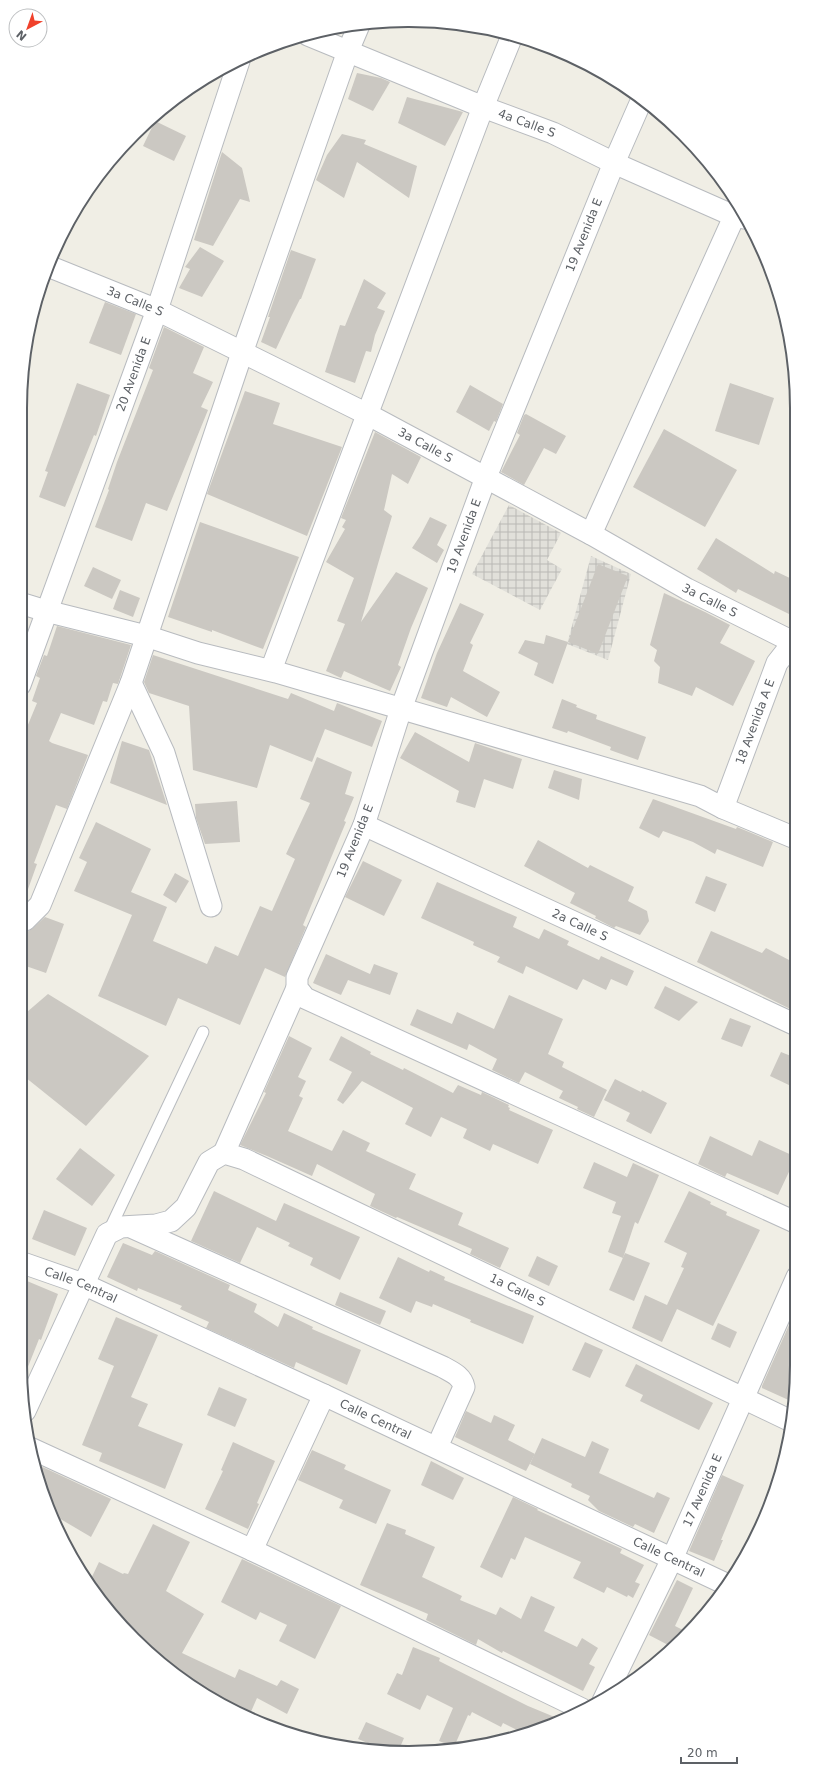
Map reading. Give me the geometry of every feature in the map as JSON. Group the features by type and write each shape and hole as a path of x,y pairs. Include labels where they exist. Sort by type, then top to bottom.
{"street":[{"path":"27,918 40,905 131,683 242,353 348,51 357,30"},
{"name":"4a Calle S","path":"316,38 483,107 553,133 614,163 736,213"},
{"path":"271,670 483,107 510,41"},
{"name":"20 Avenida E","path":"27,665 157,310 237,68"},
{"name":"19 Avenida E","path":"224,1153 364,825 401,709 486,477 639,105"},
{"path":"592,534 738,216"},
{"name":"3a Calle S","path":"54,268 157,310 367,414 592,534 688,589 790,640"},
{"path":"27,605 146,636 198,653 271,670 700,796 723,808 790,836"},
{"name":"18 Avenida A E","path":"723,808 777,663 790,647"},
{"path":"131,683 164,754 212,906"},
{"name":"2a Calle S","path":"364,825 790,1022"},
{"path":"297,983 305,998 790,1220"},
{"path":"29,1400 108,1234 121,1227 156,1225 171,1221 186,1207 209,1162 224,1153"},
{"name":"1a Calle S","path":"224,1153 244,1159 786,1418"},
{"path":"131,1227 443,1367 463,1380 464,1387 437,1448"},
{"name":"Calle Central","path":"27,1264 83,1284 324,1394 722,1582"},
{"name":"17 Avenida E","path":"609,1689 672,1559 790,1293"},
{"path":"252,1550 324,1394"},
{"path":"37,1451 252,1550 577,1707"}],"lane":[{"path":"108,1234 203,1032"}],"shaded area":[{"path":"509,505 561,533 547,560 562,569 540,610 472,574"},
{"path":"591,556 631,574 608,660 567,644"}],"building":[{"path":"357,73 381,78 390,82 373,111 348,99"},
{"path":"407,97 463,112 445,146 398,123"},
{"path":"157,122 186,136 174,161 143,146 152,126"},
{"path":"342,134 366,140 364,144 417,166 409,198 357,162 344,198 316,180 327,155"},
{"path":"222,152 242,168 250,202 240,199 213,246 194,240"},
{"path":"200,247 224,261 202,297 179,288 190,269 185,267"},
{"path":"291,250 316,259 301,299 276,349 261,342"},
{"path":"364,279 386,293 377,308 385,311 375,335 371,352 366,351 355,383 325,372 340,325 345,326"},
{"path":"105,302 136,314 121,355 89,343"},
{"path":"164,327 204,347 193,373 213,382 201,407 208,410 167,511 146,503 132,541 95,527 109,490 108,489 117,462 153,370 149,368"},
{"path":"77,383 110,395 96,436 94,435 65,507 39,497 48,472 45,471"},
{"path":"730,383 774,398 759,445 715,431"},
{"path":"470,385 503,404 496,422 494,421 489,431 456,412"},
{"path":"245,391 280,403 273,424 342,447 307,536 207,494"},
{"path":"526,414 566,436 556,454 544,448 524,485 501,472 520,435 517,433 524,415"},
{"path":"664,429 737,470 705,527 633,487"},
{"path":"375,432 421,457 408,484 392,474 384,510 392,516 361,622 396,572 428,588 411,628 398,665 401,667 390,691 344,671 341,678 326,671 345,624 337,621 354,578 326,562 345,529 342,527 346,520 341,518"},
{"path":"430,517 447,525 437,545 444,550 437,563 412,548"},
{"path":"200,522 299,557 263,649 212,630 212,632 168,617"},
{"path":"716,538 774,574 775,571 790,578 789,614 738,589 736,593 697,569"},
{"path":"598,564 628,576 598,654 568,642"},
{"path":"93,567 121,580 112,599 84,586"},
{"path":"120,590 140,598 133,617 113,609"},
{"path":"664,593 730,625 720,643 755,661 733,706 696,687 692,696 658,683 660,667 654,661 657,650 650,645"},
{"path":"460,603 484,614 470,643 473,645 463,671 500,692 487,717 451,697 447,707 421,698 437,653"},
{"path":"57,626 131,645 118,684 113,683 107,702 103,701 94,725 61,713 49,741 88,755 67,809 56,805 34,863 37,864 27,892 27,727 37,703 32,701 40,678 36,676 44,655 47,656"},
{"path":"546,635 568,642 553,684 534,675 538,663 518,653 525,640 544,644"},
{"path":"153,655 288,699 291,693 334,711 337,703 382,721 372,747 325,729 312,762 270,745 257,788 193,770 189,706 149,693 144,682"},
{"path":"562,699 577,705 576,707 597,715 596,719 646,737 638,760 610,750 611,747 568,731 567,733 552,728"},
{"path":"415,732 469,762 475,743 522,759 513,789 484,779 475,808 456,802 459,791 400,758"},
{"path":"122,741 149,750 167,805 110,783"},
{"path":"317,757 352,772 345,794 354,797 344,821 346,822 303,925 306,927 285,977 265,968 240,1025 178,998 166,1026 98,996 132,915 74,891 87,862 79,858 96,822 151,849 131,892 167,907 153,941 207,964 215,946 238,956 260,906 272,911 295,859 286,854 310,803 300,799"},
{"path":"554,770 582,779 579,800 548,788"},
{"path":"653,799 736,829 737,827 773,842 763,867 717,849 715,854 693,842 663,831 659,838 639,828"},
{"path":"237,801 240,842 205,844 196,818 195,804"},
{"path":"538,840 588,868 590,865 634,887 628,901 647,911 649,921 640,935 616,926 614,928 595,918 596,916 570,903 575,893 524,866"},
{"path":"363,861 402,880 384,916 345,897"},
{"path":"175,873 189,881 176,903 163,895"},
{"path":"706,876 727,884 715,912 695,903"},
{"path":"437,882 517,917 513,927 539,939 544,929 569,941 567,945 599,960 601,956 634,971 627,986 611,979 606,990 583,979 577,990 526,966 523,974 497,962 500,957 473,945 474,942 421,918"},
{"path":"45,917 64,924 46,973 27,966 27,932"},
{"path":"711,931 762,953 766,948 790,960 790,1009 697,962"},
{"path":"326,954 370,974 374,964 398,973 390,995 348,980 341,995 313,983"},
{"path":"665,986 698,1002 679,1021 654,1008"},
{"path":"48,994 149,1056 86,1126 27,1079 27,1012"},
{"path":"509,995 563,1019 548,1054 564,1062 562,1067 607,1090 594,1117 559,1098 563,1091 525,1072 519,1083 492,1070 497,1059 469,1044 467,1050 410,1025 417,1009 452,1024 457,1012 494,1029"},
{"path":"730,1018 751,1026 742,1047 721,1039"},
{"path":"289,1036 312,1048 298,1077 306,1081 299,1096 303,1098 288,1131 332,1151 343,1130 370,1143 366,1151 416,1174 409,1189 463,1213 458,1225 509,1248 500,1268 470,1254 472,1249 370,1206 375,1194 317,1164 312,1176 240,1145 266,1093 264,1092"},
{"path":"341,1036 371,1052 370,1054 403,1070 404,1068 453,1093 458,1085 481,1095 482,1092 509,1105 509,1110 553,1130 538,1164 493,1144 490,1151 463,1138 467,1129 441,1117 431,1137 405,1124 413,1108 362,1081 343,1104 337,1100 352,1072 329,1060"},
{"path":"781,1052 790,1056 790,1086 770,1076"},
{"path":"615,1079 641,1092 642,1090 667,1103 651,1134 626,1121 630,1113 604,1100"},
{"path":"710,1136 752,1156 759,1140 790,1154 790,1170 778,1195 727,1173 725,1177 698,1164"},
{"path":"80,1148 115,1175 92,1206 56,1179"},
{"path":"594,1162 627,1177 633,1163 659,1175 638,1224 635,1222 623,1258 608,1252 621,1216 612,1213 616,1202 583,1188"},
{"path":"214,1191 276,1221 284,1203 360,1237 340,1280 310,1265 313,1258 288,1246 290,1243 257,1227 240,1263 191,1241"},
{"path":"689,1191 711,1202 710,1204 727,1212 726,1215 760,1230 713,1326 677,1309 662,1342 632,1328 645,1295 667,1305 684,1268 681,1267 687,1253 664,1242"},
{"path":"44,1210 87,1228 75,1256 32,1239"},
{"path":"123,1243 152,1255 155,1251 230,1285 228,1290 257,1304 254,1312 278,1327 284,1313 313,1327 312,1329 361,1350 347,1385 296,1362 294,1368 206,1328 209,1322 180,1309 182,1306 138,1288 137,1291 107,1277"},
{"path":"625,1253 650,1263 634,1301 609,1290"},
{"path":"537,1256 558,1266 549,1286 528,1276"},
{"path":"398,1257 429,1272 430,1270 445,1277 444,1280 534,1316 523,1344 470,1322 471,1320 433,1304 432,1307 416,1301 411,1313 379,1298"},
{"path":"27,1281 58,1294 41,1340 39,1339 27,1369"},
{"path":"340,1292 386,1311 380,1325 335,1305"},
{"path":"116,1317 158,1335 131,1397 148,1404 138,1426 183,1444 165,1489 99,1461 102,1453 82,1445 114,1366 98,1359"},
{"path":"718,1323 737,1332 730,1348 711,1339"},
{"path":"790,1323 788,1400 762,1388"},
{"path":"585,1342 603,1350 590,1378 572,1370"},
{"path":"636,1364 713,1403 699,1430 640,1401 643,1395 625,1386"},
{"path":"219,1387 247,1399 235,1427 207,1415"},
{"path":"466,1411 491,1423 494,1415 515,1425 508,1440 535,1454 526,1471 455,1437"},
{"path":"542,1438 585,1457 592,1441 609,1449 599,1473 654,1498 657,1492 670,1498 654,1533 635,1524 633,1527 599,1511 588,1500 590,1496 571,1487 572,1484 530,1464"},
{"path":"233,1442 275,1461 257,1503 259,1504 248,1529 205,1509 223,1471 221,1470"},
{"path":"312,1450 346,1465 344,1469 391,1490 376,1524 339,1508 343,1500 298,1480"},
{"path":"431,1461 464,1478 453,1500 421,1485"},
{"path":"41,1466 111,1499 91,1537 60,1519 47,1487"},
{"path":"722,1475 744,1485 714,1561 689,1551"},
{"path":"513,1497 538,1509 537,1510 622,1549 620,1553 644,1565 635,1582 640,1584 633,1598 628,1595 627,1597 607,1587 604,1593 573,1578 581,1562 525,1537 515,1560 511,1558 502,1578 480,1567"},
{"path":"387,1523 406,1530 405,1534 435,1547 422,1577 462,1596 460,1600 496,1615 500,1607 521,1619 531,1596 555,1607 544,1631 577,1647 582,1638 598,1648 589,1664 595,1667 583,1691 503,1651 502,1653 478,1639 476,1645 426,1620 428,1614 360,1585"},
{"path":"153,1524 190,1542 166,1591 204,1614 182,1653 235,1678 239,1669 277,1686 281,1680 299,1689 287,1714 257,1698 251,1712 240,1707 197,1682 157,1651 122,1616 92,1577 99,1562 123,1574 128,1574"},
{"path":"242,1559 341,1606 315,1659 279,1641 287,1625 260,1612 256,1620 221,1602"},
{"path":"677,1580 693,1588 675,1626 682,1630 667,1644 649,1635"},
{"path":"413,1647 440,1658 439,1661 528,1706 554,1717 517,1730 503,1723 501,1727 472,1712 470,1716 468,1715 456,1743 446,1744 439,1741 453,1708 427,1695 420,1710 387,1694 397,1673 402,1675"},
{"path":"366,1722 404,1738 401,1746 370,1744 358,1739"}]}
